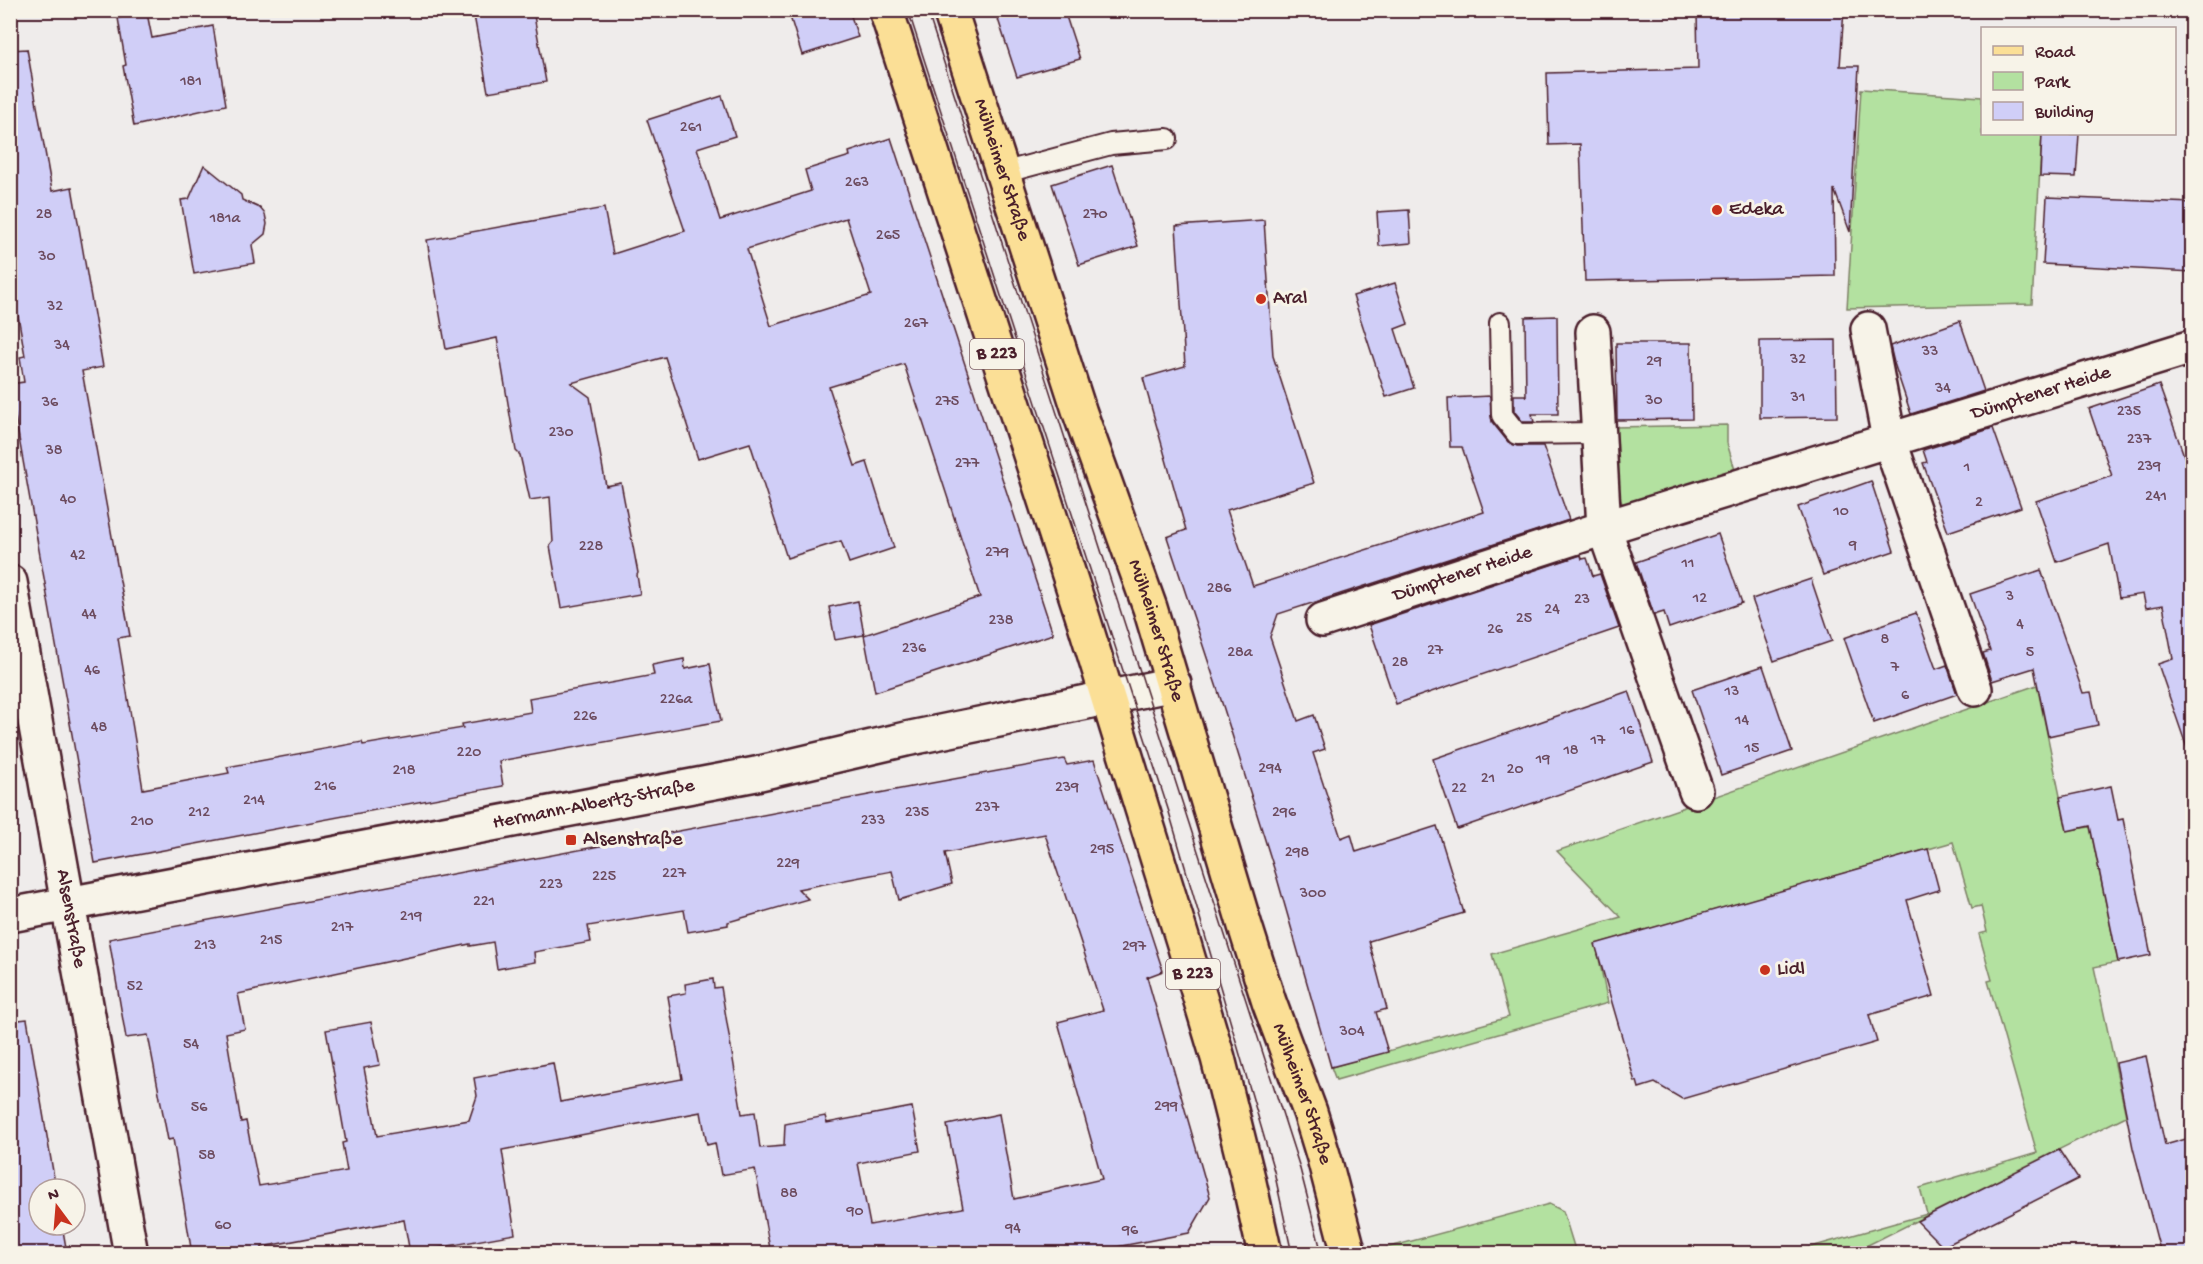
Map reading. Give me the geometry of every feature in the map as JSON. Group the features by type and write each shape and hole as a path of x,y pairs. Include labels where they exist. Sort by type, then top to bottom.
{"main road":[{"name":"B 223","path":"886,10 1084,621 1218,1058 1265,1254"},
{"name":"Mülheimer Straße","path":"950,10 1080,413 1127,538 1174,684 1255,958 1324,1158 1349,1254"}],"street":[{"path":"1868,329 1889,439 1975,689"},
{"path":"1593,332 1604,528 1696,791"},
{"name":"Dümptener Heide","path":"1323,620 1604,528 2193,347"},
{"name":"Alsenstraße","path":"10,582 131,1254"},
{"name":"Hermann-Albertz-Straße","path":"10,915 756,774 906,739 1174,684"}],"lane":[{"path":"1002,173 1111,144 1167,139"},
{"path":"1500,323 1502,416 1517,434 1597,433"}],"green space":[{"path":"1861,89 1981,97 1981,135 2042,135 2032,304 1847,308"},
{"path":"1727,425 1727,443 1735,470 1630,506 1622,503 1614,487 1612,427"},
{"path":"2037,685 2067,830 2090,827 2118,962 2094,967 2126,1116 1852,1253 1790,1253 1927,1214 1920,1188 2037,1153 1988,981 1992,980 1979,934 1987,932 1981,906 1972,908 1953,842 1596,944 1608,1003 1336,1080 1331,1067 1509,1017 1492,954 1621,917 1557,851"},
{"path":"1549,1204 1563,1211 1576,1253 1387,1253 1386,1248"}],"building":[{"path":"473,10 533,10 546,82 488,92"},
{"path":"788,10 849,10 858,37 802,55"},
{"path":"995,10 1064,10 1080,59 1017,77"},
{"name":"Edeka","path":"1697,10 1844,10 1840,66 1859,66 1850,232 1834,189 1835,276 1585,281 1580,144 1549,145 1547,73 1698,69"},
{"path":"147,13 152,38 213,26 226,105 134,126 123,66 126,65 118,18"},
{"path":"27,49 52,191 72,187 103,367 82,371 130,636 118,638 143,789 229,773 227,767 362,742 363,745 463,728 462,724 531,712 529,698 654,675 652,665 684,659 685,669 710,664 721,721 499,761 503,786 95,863 10,388 10,384 24,382 20,357 25,356 10,269 10,50"},
{"path":"722,96 735,136 697,148 720,220 811,191 805,170 850,156 849,152 891,138 1053,634 875,692 864,635 980,597 904,364 829,387 855,466 867,462 894,548 849,563 841,541 787,558 750,443 698,459 665,357 571,383 590,397 606,486 621,483 640,594 561,608 550,546 553,542 550,497 530,500 520,455 516,451 497,338 446,349 427,240 604,208 613,254 685,231 647,120","holes":["846,218 871,295 771,326 747,249"]},
{"path":"2042,135 2079,135 2076,177 2040,176"},
{"path":"204,165 241,195 242,200 260,208 265,214 267,224 265,234 252,245 255,263 194,274 181,200 189,199"},
{"path":"1112,165 1138,246 1079,265 1052,184"},
{"path":"2047,197 2193,203 2193,272 2043,264"},
{"path":"1409,210 1411,243 1379,246 1377,212"},
{"path":"1264,220 1273,356 1314,483 1227,510 1253,586 1484,512 1462,447 1450,447 1448,398 1490,396 1492,422 1508,442 1517,446 1543,446 1569,520 1278,614 1270,637 1298,721 1314,715 1325,749 1313,753 1341,838 1351,834 1356,852 1437,826 1464,913 1369,941 1387,1009 1376,1012 1388,1052 1331,1067 1277,878 1167,537 1186,530 1143,378 1185,366 1176,226"},
{"path":"1395,283 1408,324 1395,329 1414,388 1386,397 1353,296"},
{"path":"1557,316 1558,414 1532,414 1534,422 1523,422 1514,411 1514,395 1525,395 1526,397 1525,317"},
{"path":"1960,321 1984,391 1911,414 1890,346"},
{"path":"1836,340 1837,417 1760,418 1760,341"},
{"path":"1616,343 1691,343 1692,419 1617,420"},
{"path":"2159,385 2193,481 2193,747 2187,748 2158,664 2173,659 2163,605 2146,608 2143,594 2119,598 2109,544 2057,562 2036,501 2112,476 2089,409"},
{"path":"1993,428 2021,507 1948,532 1923,463 1927,462 1923,450"},
{"path":"1871,481 1894,551 1823,575 1798,507"},
{"path":"1718,534 1742,603 1669,628 1664,612 1654,615 1636,562"},
{"path":"1581,555 1582,559 1587,558 1593,576 1600,574 1619,628 1396,704 1369,625"},
{"path":"2041,570 2083,693 2091,692 2098,725 2048,736 2034,668 1992,681 1983,653 1990,651 1970,594"},
{"path":"1811,579 1832,641 1774,661 1752,599"},
{"path":"858,601 864,635 835,640 829,607"},
{"path":"1916,613 1936,669 1947,665 1957,694 1874,723 1844,638"},
{"path":"1763,666 1792,751 1721,775 1692,690"},
{"path":"1629,691 1653,762 1457,829 1433,759"},
{"path":"1064,759 1067,765 1094,760 1163,971 1147,977 1210,1197 1189,1233 1080,1254 771,1254 755,1169 721,1175 715,1143 707,1145 701,1112 502,1150 515,1234 410,1253 404,1220 262,1247 261,1254 192,1254 173,1139 168,1140 148,1035 126,1038 109,939","holes":["1045,834 1103,1010 1058,1022 1102,1179 1014,1199 999,1114 947,1125 963,1208 870,1225 858,1163 920,1151 912,1107 827,1123 825,1116 785,1124 784,1146 760,1148 755,1112 742,1114 721,987 714,988 713,979 685,984 686,993 668,996 682,1079 560,1102 553,1063 474,1078 477,1096 469,1120 377,1136 364,1068 380,1065 371,1022 326,1030 346,1142 342,1143 347,1171 259,1186 246,1121 241,1122 226,1033 245,1029 238,994 470,944 470,946 493,942 497,969 535,962 534,952 591,942 588,926 684,910 688,932 728,925 728,922 808,899 798,889 892,871 899,900 952,884 945,853"]},
{"path":"2111,786 2118,820 2123,819 2151,955 2118,962 2090,826 2067,831 2060,797"},
{"name":"Lidl","path":"1928,849 1939,890 1907,900 1934,996 1869,1015 1877,1042 1682,1099 1655,1083 1639,1088 1637,1081 1635,1082 1595,944"},
{"path":"27,1019 54,1177 27,1177 27,1237 64,1237 67,1253 10,1253 10,1021"},
{"path":"2146,1056 2165,1145 2193,1137 2193,1254 2161,1254 2133,1148 2116,1063"},
{"path":"2059,1150 2078,1179 1943,1247 1917,1221"}],"tram line":[{"path":"908,10 1169,812 1274,1171 1292,1254"},
{"path":"927,10 1299,1165 1322,1254"}],"place":[{"name":"Edeka","path":"1717,210"},
{"name":"Aral","path":"1261,299"},
{"name":"Alsenstraße","path":"571,840"},
{"name":"Lidl","path":"1765,970"}]}
